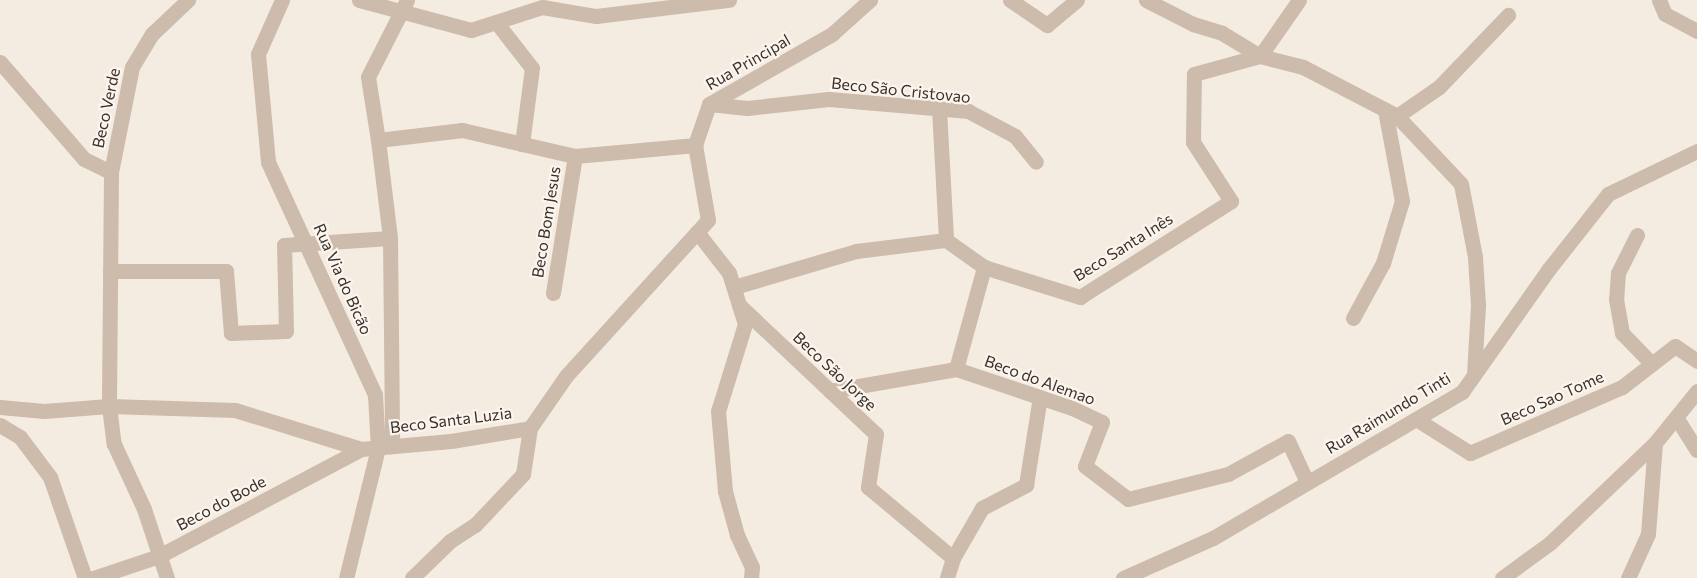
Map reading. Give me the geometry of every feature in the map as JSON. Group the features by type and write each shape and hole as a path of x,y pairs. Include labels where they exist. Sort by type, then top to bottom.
{"street":[{"name":"Beco Verde","path":"167,578 114,444 109,406 111,172 132,67 152,34 188,0"},
{"name":"Rua Via do Bicão","path":"282,0 258,54 268,162 308,243 375,395 385,447 346,578"},
{"path":"359,0 405,6 471,30 541,4 596,16 729,0"},
{"name":"Rua Principal","path":"694,145 709,105 832,34 870,0"},
{"path":"1010,0 1047,25 1077,0"},
{"path":"1146,0 1193,24 1222,33 1260,56 1303,67 1391,113 1461,184 1475,256 1478,296 1474,376"},
{"path":"1260,56 1299,0"},
{"path":"1659,0 1665,14 1697,31"},
{"path":"385,447 390,238 368,77 405,6"},
{"path":"1391,113 1439,87 1508,15"},
{"path":"496,22 532,68 522,144"},
{"name":"Beco Santa Inês","path":"946,240 984,267 1080,297 1231,201 1193,142 1194,74 1260,56"},
{"path":"0,62 84,159 111,172"},
{"name":"Beco São Cristovao","path":"709,105 747,108 829,99 968,111 1015,136 1036,162"},
{"path":"734,287 856,251 946,240 939,109"},
{"path":"1353,318 1383,263 1402,201 1391,113"},
{"path":"378,140 462,130 575,156 694,145"},
{"name":"Beco Santa Luzia","path":"0,407 44,411 109,406 235,410 361,449 530,428 566,376 708,220 694,145"},
{"name":"Rua Raimundo Tinti","path":"1123,578 1213,538 1462,392 1548,270 1608,194 1697,151"},
{"name":"Beco Bom Jesus","path":"553,293 575,156"},
{"path":"697,232 729,273 745,324 718,411 725,491 737,536 752,567 751,578"},
{"path":"1637,235 1618,273 1616,299 1622,333 1652,364"},
{"path":"110,272 226,271 231,333 286,331 284,245 390,238"},
{"path":"956,369 984,267"},
{"name":"Beco São Jorge","path":"739,305 876,434 868,487 953,558"},
{"name":"Beco Sao Tome","path":"1416,419 1470,453 1622,387 1675,346 1697,361"},
{"name":"Beco do Alemao","path":"830,391 956,369 1040,397 1102,422 1085,466 1128,499 1228,474 1288,441 1307,482"},
{"path":"1519,578 1550,543 1655,443 1697,391"},
{"path":"947,578 953,558 982,508 1026,485 1040,397"},
{"path":"1676,417 1697,450"},
{"path":"0,425 20,437 50,477 85,578"},
{"path":"412,578 450,541 475,525 523,474 530,428"},
{"path":"1628,578 1648,534 1655,443"},
{"name":"Beco do Bode","path":"93,578 159,556 361,449"},
{"path":"1502,578 1550,543"}]}
